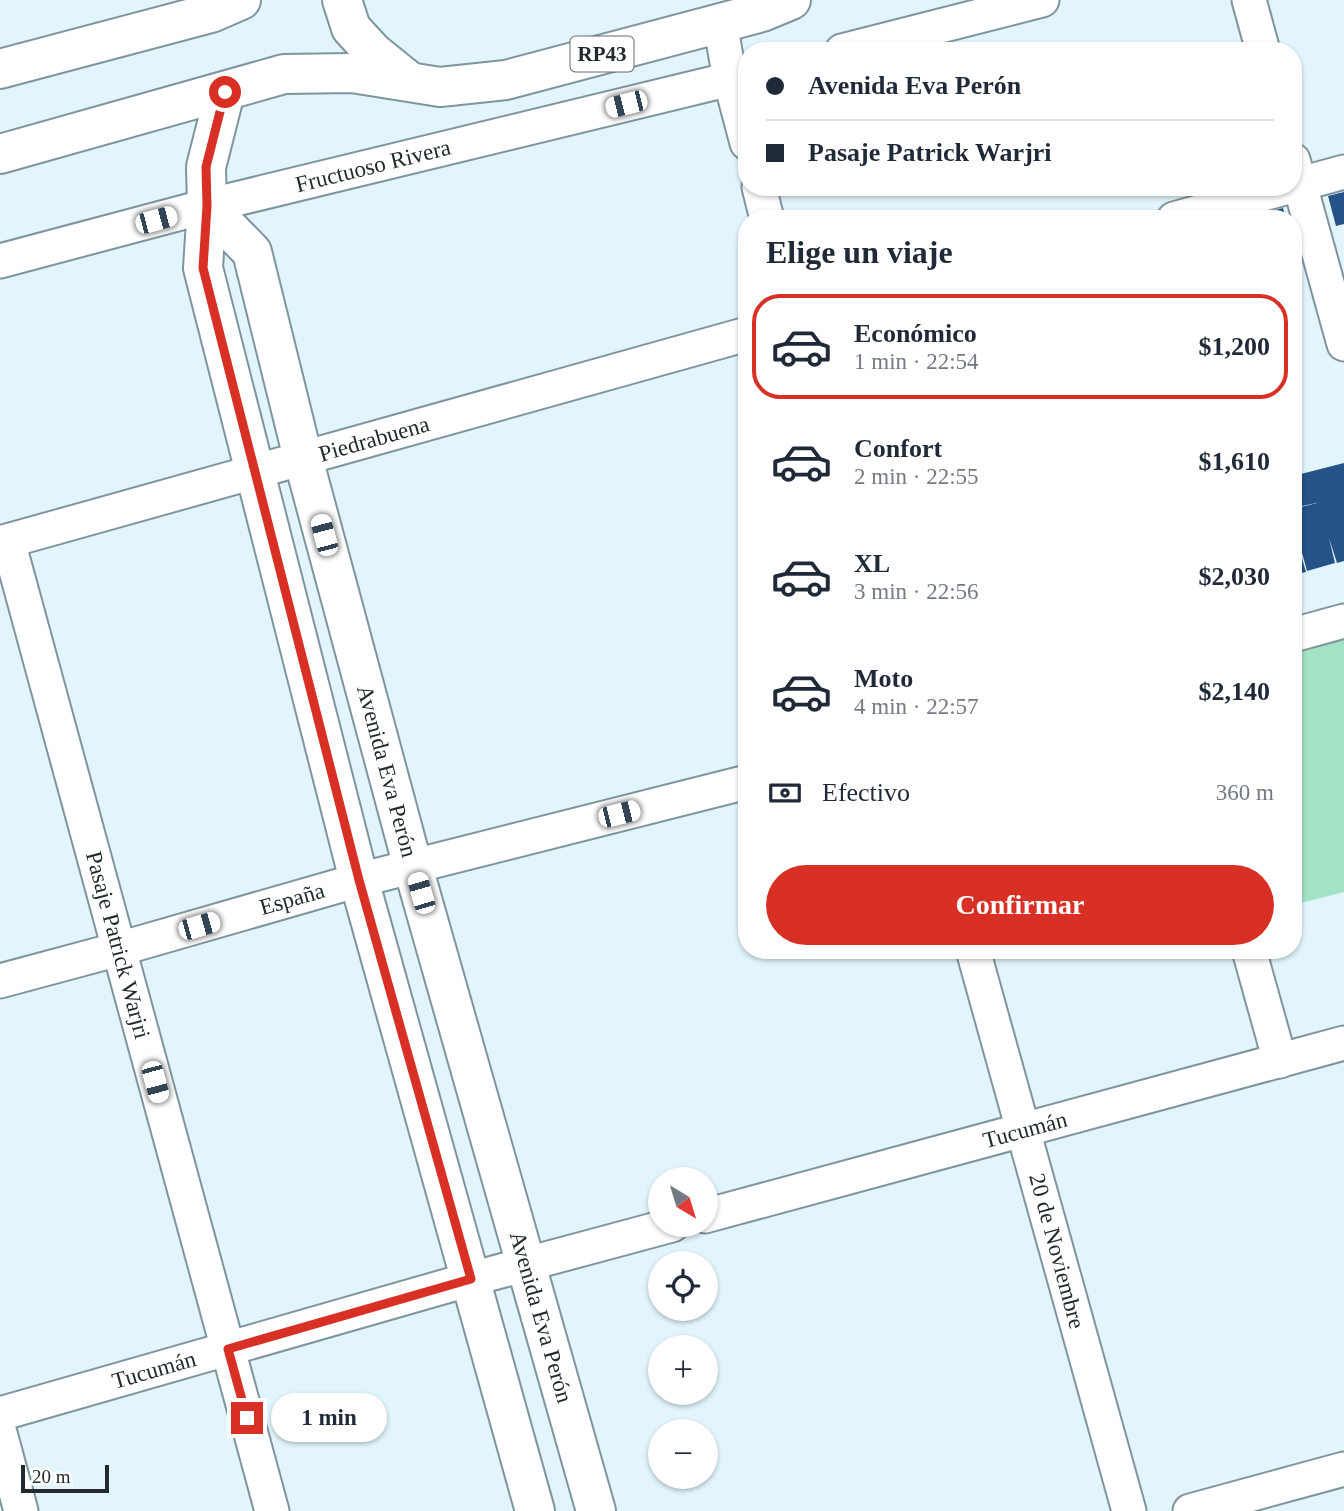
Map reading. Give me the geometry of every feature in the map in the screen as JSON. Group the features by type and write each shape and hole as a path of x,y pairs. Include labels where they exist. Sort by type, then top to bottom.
{"street":[{"path":"0,69 211,13 241,0"},
{"name":"RP43","path":"342,0 351,28 373,52 409,81"},
{"name":"RP43","path":"0,154 284,75 352,73 440,87 506,80 762,12 791,0"},
{"path":"877,42 1042,0"},
{"path":"1249,0 1261,42"},
{"path":"720,23 738,74"},
{"name":"Fructuoso Rivera","path":"0,261 207,206 738,77"},
{"path":"225,92 206,167 207,206 203,268 359,880 535,1511"},
{"path":"1302,178 1344,172"},
{"path":"1201,210 1242,196"},
{"path":"1298,196 1344,344"},
{"name":"Avenida Eva Perón","path":"207,206 252,252 303,458 413,867 596,1511"},
{"name":"Piedrabuena","path":"4,542 738,337"},
{"name":"Pasaje Patrick Warjri","path":"4,542 119,949 272,1511"},
{"path":"1302,633 1344,621"},
{"name":"España","path":"0,981 359,880 738,784"},
{"name":"20 de Noviembre","path":"976,959 1129,1511"},
{"path":"1252,959 1280,1060"},
{"name":"Tucumán","path":"718,1213 1344,1043"},
{"name":"Tucumán","path":"0,1413 648,1231"},
{"path":"0,1433 21,1511"},
{"path":"1190,1511 1344,1469"}],"green space":[{"path":"1344,624 1344,892 1302,903 1302,636"}],"building":[{"path":"1344,192 1344,224 1336,226 1328,196"},
{"path":"1344,463 1344,561 1337,563 1329,538 1335,563 1307,571 1302,553 1302,507 1321,502 1302,506 1302,474"}],"route":[{"path":"225,92 206,167 207,206 203,268 359,880 471,1279 228,1349 247,1418"}]}
